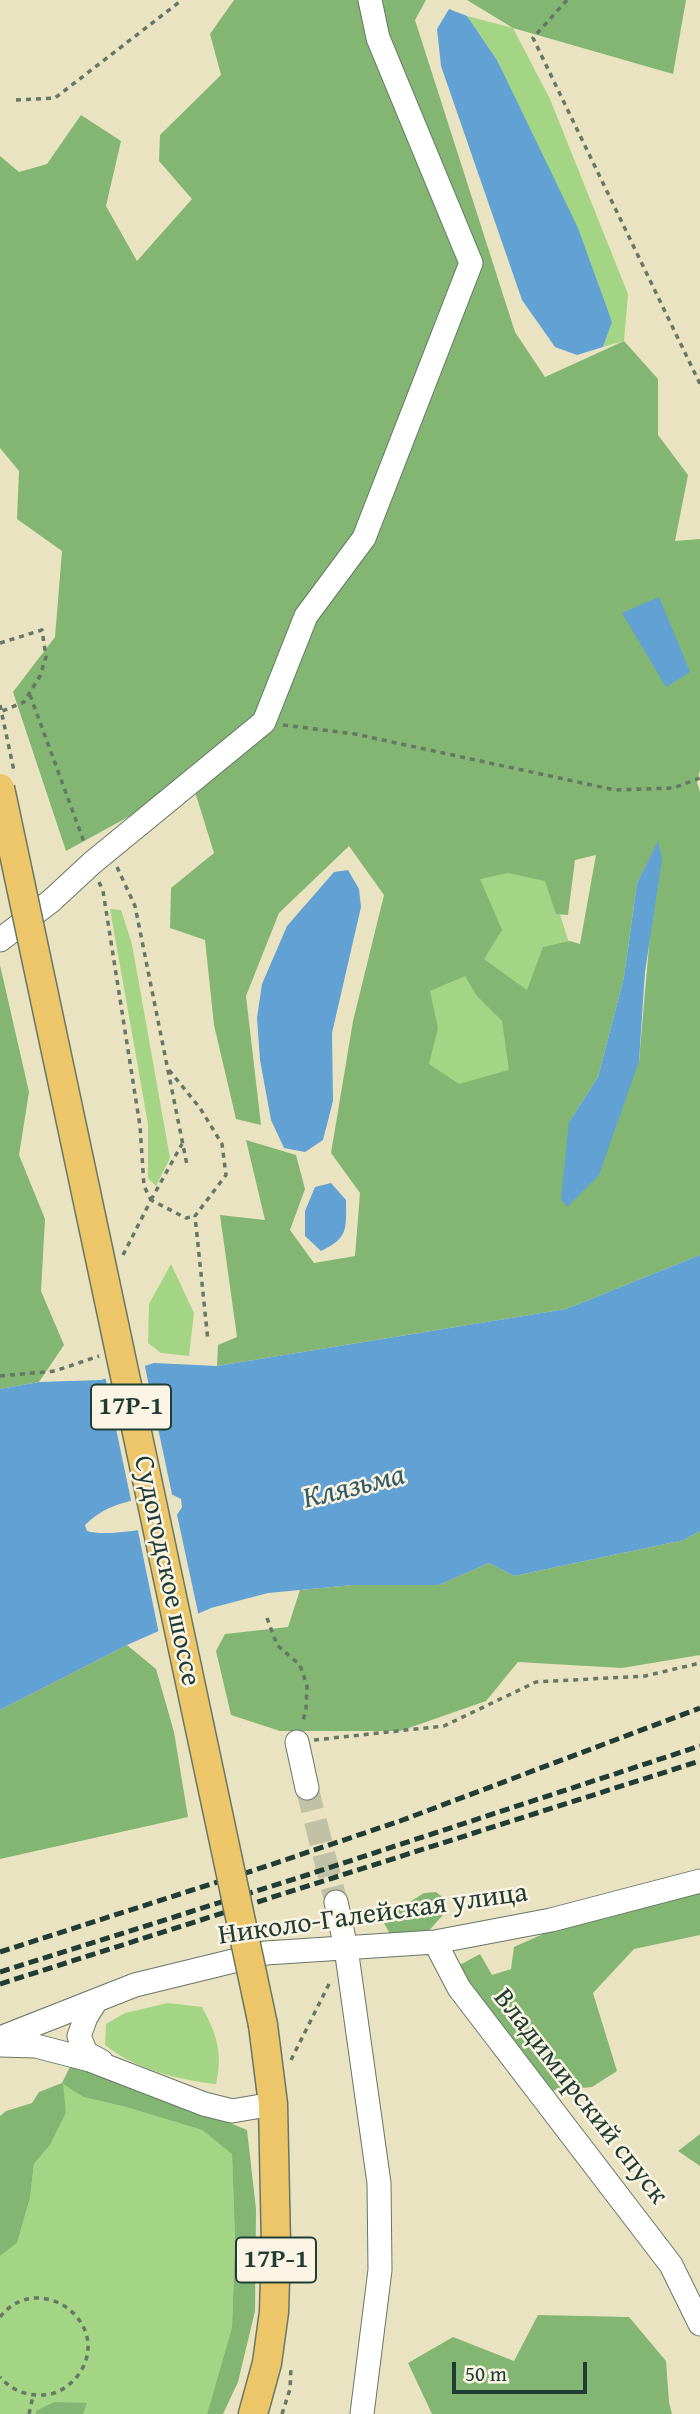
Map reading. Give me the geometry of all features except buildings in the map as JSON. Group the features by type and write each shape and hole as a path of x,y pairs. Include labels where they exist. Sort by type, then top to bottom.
{"main road":[{"name":"Судогодское шоссе","path":"0,788 263,2025 273,2104"},
{"name":"17Р-1","path":"253,2414 267,2363 274,2312 276,2245 273,2104"}],"street":[{"path":"0,940 51,901 100,856 264,722 306,616 364,538 471,263 378,38 370,0"},
{"path":"298,1742 307,1788"},
{"name":"Николо-Галейская улица","path":"0,2038 135,1985 267,1953 435,1942 551,1920 700,1881"},
{"path":"336,1902 346,1948 379,2183 380,2270 362,2414"},
{"name":"Владимирский спуск","path":"435,1942 459,1988 671,2264 700,2324"},
{"path":"96,2001 79,2036 86,2053 116,2069"},
{"path":"0,2045 36,2046 116,2069 204,2104 232,2111 273,2104"}],"path":[{"path":"16,100 55,98 182,0"},
{"path":"567,0 533,38 700,384"},
{"path":"0,643 42,630 46,657 30,695 24,702 0,712"},
{"path":"30,695 100,856 135,906 187,1165"},
{"path":"264,722 355,734 615,790 673,788 700,778"},
{"path":"100,856 103,891 140,1126 144,1186 151,1200 186,1218 195,1216 226,1175 222,1144 201,1108 168,1069"},
{"path":"122,1258 183,1143"},
{"path":"195,1216 208,1341"},
{"path":"0,1376 55,1371 96,1358 104,1351"},
{"path":"267,1618 276,1645 300,1665 307,1686 306,1710 298,1742 444,1727 536,1682 645,1676 700,1663"},
{"path":"288,2065 326,1990"},
{"path":"0,2317 18,2302 47,2298 62,2303 74,2312 83,2325 87,2339 83,2368 74,2381 62,2390 33,2396 2,2384 0,2377"},
{"path":"29,2414 33,2396"}],"green space":[{"path":"234,0 426,0 415,20 515,332 545,377 624,341 658,379 658,435 688,475 675,541 700,539 700,770 697,782 700,792 700,1255 566,1309 217,1366 218,1345 237,1337 220,1215 265,1220 246,1140 296,1155 305,1189 290,1230 314,1263 355,1256 360,1193 331,1153 353,1021 384,895 349,846 279,913 246,996 261,1125 236,1119 214,1025 205,940 170,928 171,888 214,853 192,782 66,851 13,692 55,637 62,551 17,519 19,471 0,448 0,156 19,172 47,164 81,115 121,141 106,206 137,261 192,199 159,161 160,135 221,75 210,34","holes":["658,842 639,1061 569,1122 598,1077 624,977 637,883","596,855 580,944 570,941 543,947 527,990 484,959 502,930 480,879 508,873 545,881 556,914 568,915 575,860","465,976 477,996 502,1021 509,1070 459,1084 429,1064 438,1028 430,991"]},
{"path":"467,0 686,0 673,74 513,28"},
{"path":"467,16 513,28 550,99 628,294 624,341 603,347 612,322 497,60"},
{"path":"541,853 573,956 512,1080 425,1096 391,897"},
{"path":"110,909 121,910 132,944 170,1158 156,1186 148,1178 148,1124"},
{"path":"0,965 29,1092 19,1155 45,1219 41,1291 64,1345 39,1382 0,1389"},
{"path":"171,1264 194,1313 189,1356 161,1353 148,1343 149,1304"},
{"path":"700,1531 700,1655 622,1668 518,1662 486,1701 400,1731 280,1731 231,1715 216,1651 225,1634 288,1627 300,1590 353,1585 439,1585 489,1563 514,1576 684,1540"},
{"path":"127,1645 156,1669 174,1732 188,1817 0,1859 0,1710"},
{"path":"700,1890 700,1935 634,1949 593,1993 617,2071 592,2087 550,2091 456,1967 480,1954 492,1975 511,1969 514,1947 561,1926"},
{"path":"436,1892 447,1901 443,1915 425,1935 390,1934 384,1923 388,1908 408,1903 424,1893"},
{"path":"168,2003 202,2007 212,2026 219,2053 216,2084 187,2080 143,2067 105,2045 106,2024 125,2013"},
{"path":"74,2059 247,2130 256,2209 255,2311 238,2382 223,2414 207,2414 232,2327 235,2240 232,2154 202,2130 83,2097 63,2084 66,2113 50,2145 34,2164 30,2198 17,2243 0,2256 0,2116 6,2111 32,2103 39,2092 62,2083"},
{"path":"62,2083 83,2097 202,2130 232,2153 235,2240 232,2327 207,2414 0,2414 0,2256 17,2243 30,2198 34,2164 50,2145 66,2113"},
{"path":"700,2134 700,2166 678,2151"},
{"path":"538,2315 629,2317 666,2361 672,2414 432,2414 408,2363 453,2337 514,2361"},
{"path":"54,2402 87,2403 83,2414 36,2414 36,2411"}],"water":[{"path":"449,9 467,16 497,60 578,228 612,322 603,347 577,355 555,347 522,300 441,66 437,29"},
{"path":"659,597 690,672 666,687 622,613"},
{"path":"658,841 662,859 645,972 639,1061 599,1175 567,1207 561,1199 569,1122 598,1077 624,977 637,883"},
{"path":"348,870 359,889 361,907 332,1033 333,1101 323,1140 305,1152 284,1148 271,1120 260,1060 257,1018 262,984 287,926 334,872"},
{"path":"331,1183 346,1200 345,1225 341,1237 321,1251 305,1236 305,1211 315,1187"},
{"name":"Клязьма","path":"700,1255 700,1531 684,1540 514,1576 489,1563 439,1585 353,1585 268,1593 211,1608 127,1645 0,1710 0,1389 39,1382 101,1380 154,1363 217,1366 566,1309","holes":["169,1493 181,1499 182,1507 176,1516 159,1525 107,1533 87,1531 85,1525 104,1511 124,1503"]}],"pier":[{"path":"144,1362 173,1499 168,1497 132,1505 105,1376"},
{"path":"176,1510 199,1617 159,1634 137,1526 172,1516"}],"tunnel":[{"path":"307,1788 336,1902"}],"railway":[{"path":"0,1952 400,1821 700,1708"},
{"path":"0,1972 700,1746"},
{"path":"0,1984 700,1761"}]}
